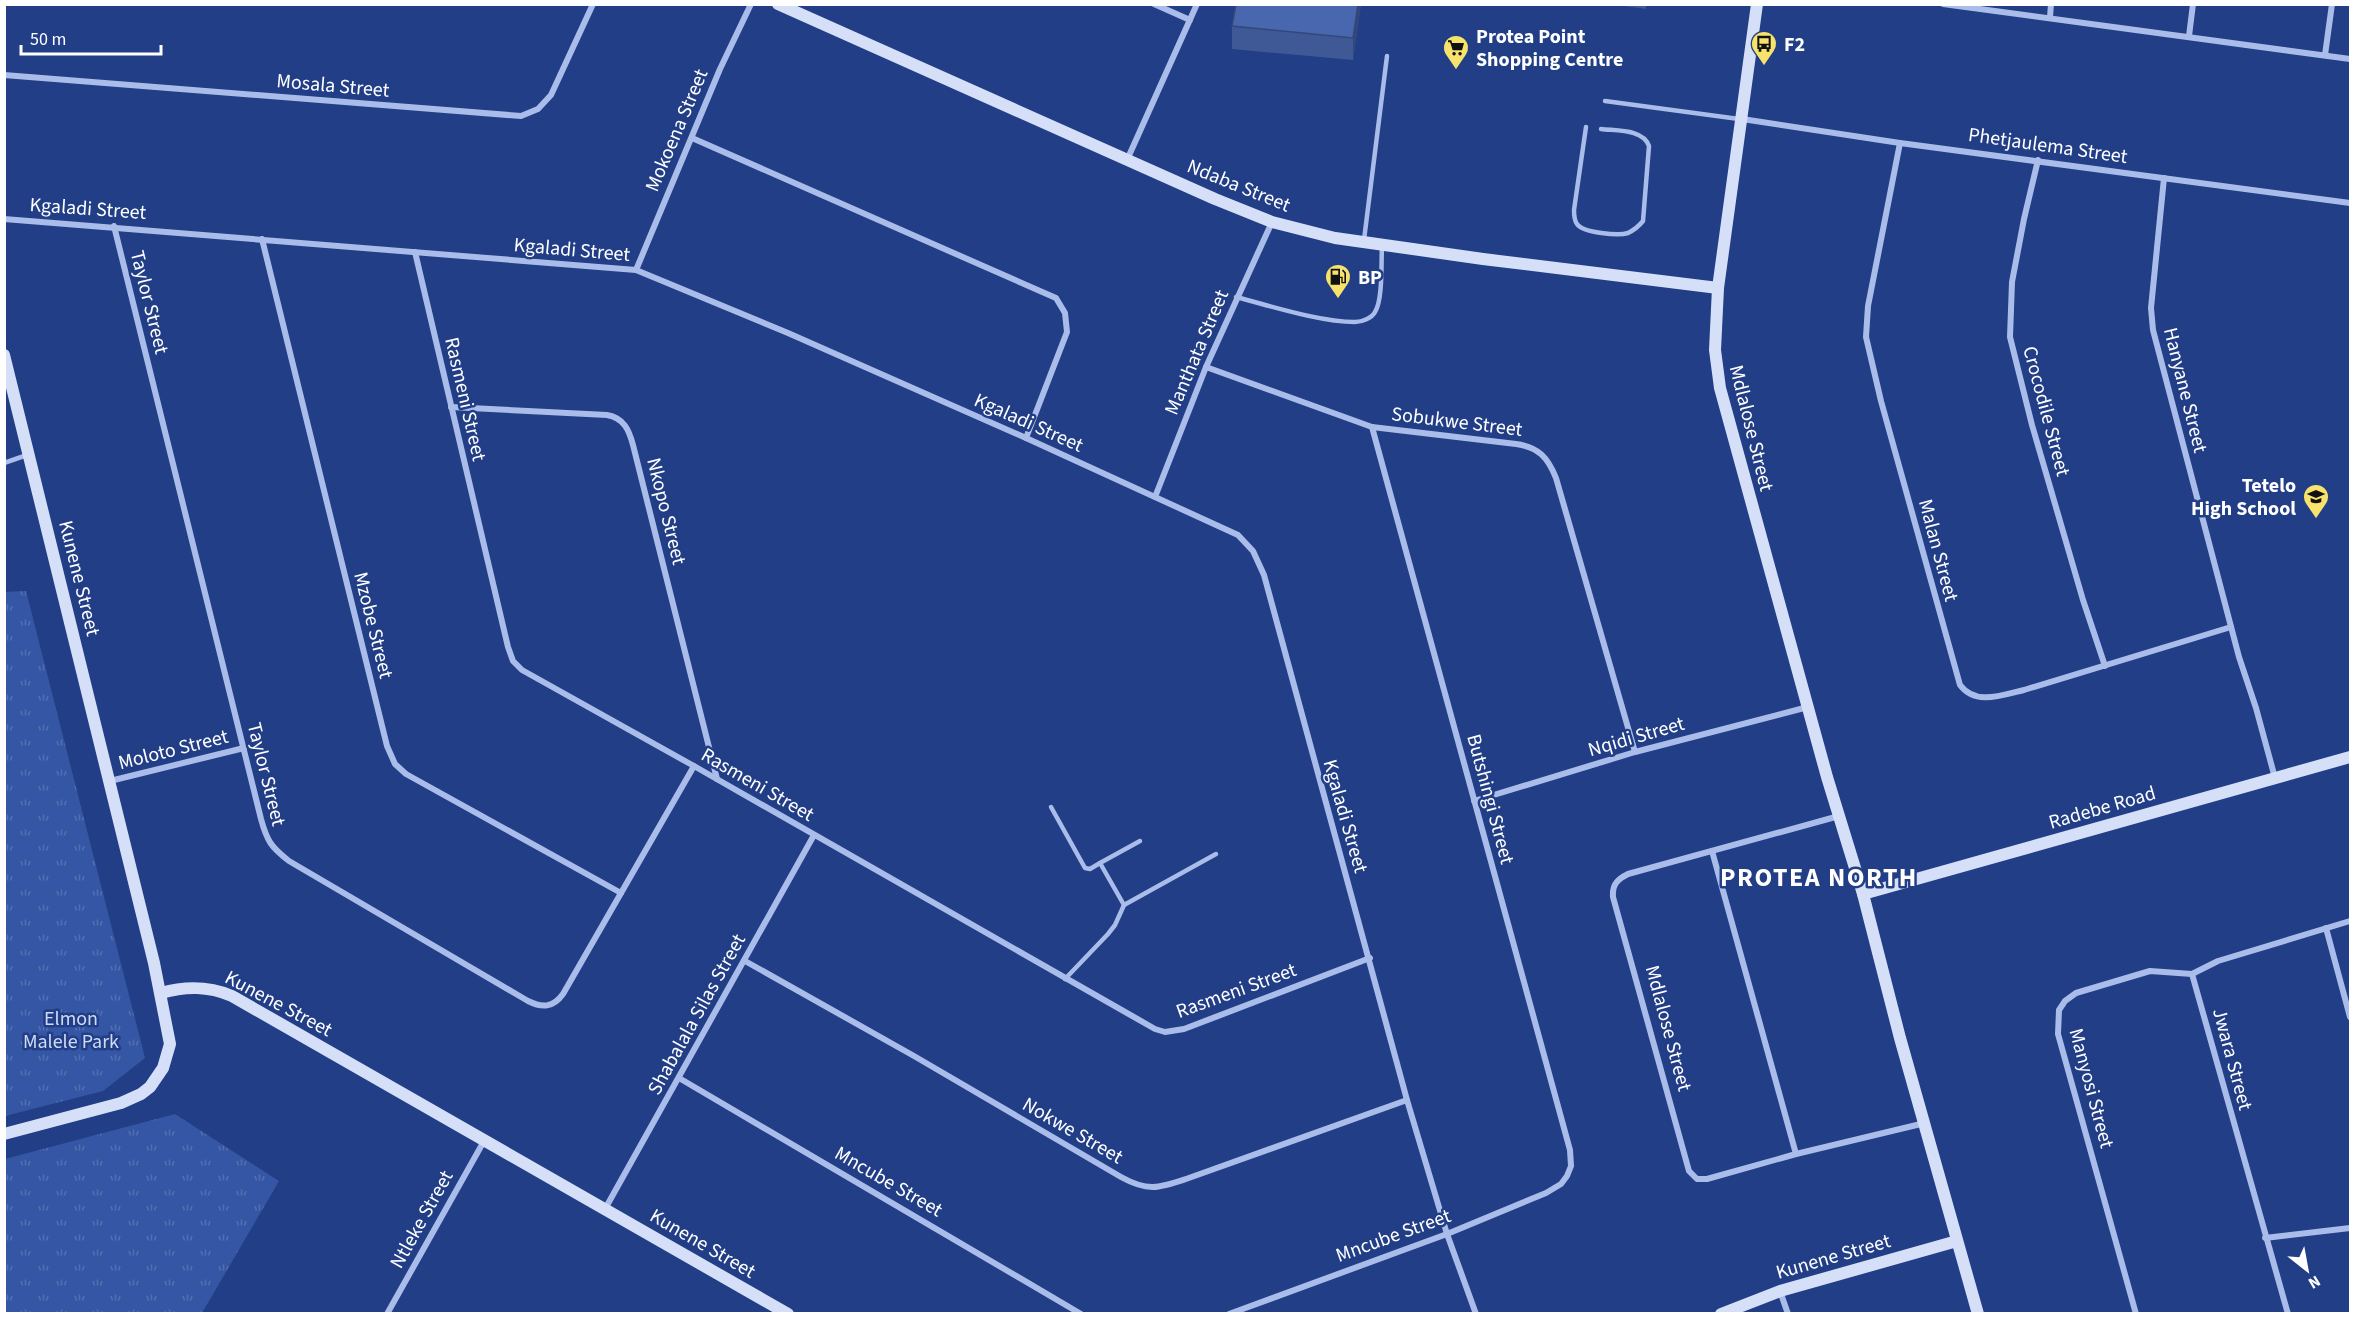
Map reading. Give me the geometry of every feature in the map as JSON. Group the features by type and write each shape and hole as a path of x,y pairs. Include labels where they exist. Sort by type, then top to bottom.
{"street":[{"name":"Mosala Street","path":"4,75 521,116 538,109 551,95 593,4"},
{"name":"Mokoena Street","path":"636,270 720,69 751,4"},
{"name":"Ndaba Street","path":"777,4 1272,222 1313,234 1382,245 1718,288"},
{"path":"1154,4 1190,20"},
{"path":"1127,159 1197,4"},
{"name":"Mdlalose Street","path":"1757,4 1718,288 1715,350 1720,388 1761,542 1863,894 1900,1038 1978,1314"},
{"path":"1943,4 2350,59"},
{"path":"2050,17 2051,4"},
{"path":"2189,36 2193,4"},
{"path":"2325,55 2332,4"},
{"name":"Phetjaulema Street","path":"1742,119 1900,143 2038,159 2350,203"},
{"path":"692,138 1056,298 1065,313 1067,332 1026,438"},
{"name":"Malan Street","path":"1900,143 1868,306 1866,337 1958,681 1964,690 1973,696 1991,697 2104,666 2231,627"},
{"name":"Crocodile Street","path":"2038,159 2012,282 2010,337 2032,425 2104,666"},
{"name":"Hanyane Street","path":"2164,178 2151,308 2153,330 2231,627 2275,778"},
{"name":"Kgaladi Street","path":"4,219 114,226 636,270 788,333 1238,535 1253,551 1263,575 1342,865 1370,958 1407,1100 1447,1234 1476,1314"},
{"name":"Manthata Street","path":"1155,497 1206,367 1272,222"},
{"name":"Taylor Street","path":"114,226 266,837 276,851 289,861 536,1004 548,1006 562,997 694,766"},
{"name":"Mzobe Street","path":"262,238 387,746 394,764 406,774 621,893"},
{"name":"Rasmeni Street","path":"416,252 508,647 513,661 528,674 717,779 1149,1027 1171,1031 1184,1029 1370,958"},
{"name":"Kunene Street","path":"4,355 161,993 178,988 199,987 232,996 788,1314"},
{"name":"Sobukwe Street","path":"1206,367 1372,427 1525,445 1537,450 1547,459 1556,478 1635,752"},
{"name":"Nkopo Street","path":"451,407 607,415 616,417 626,426 633,445 717,779"},
{"name":"Butshingi Street","path":"1372,427 1570,1150 1571,1166 1565,1180"},
{"name":"Nqidi Street","path":"1474,801 1635,752 1808,707"},
{"name":"Moloto Street","path":"110,782 244,748"},
{"name":"Radebe Road","path":"1863,894 2350,757"},
{"name":"Mdlalose Street","path":"1839,816 1624,876 1614,885 1613,893 1689,1171 1696,1179 1707,1179 1796,1154 1925,1123"},
{"name":"Shabalala Silas Street","path":"605,1209 814,835"},
{"path":"1712,851 1796,1154"},
{"path":"2192,974 2218,961 2350,921"},
{"path":"2326,928 2350,1017"},
{"name":"Nokwe Street","path":"745,961 914,1056 1121,1178 1144,1187 1160,1188 1407,1100"},
{"name":"Manyosi Street","path":"2136,1314 2058,1034 2057,1018 2065,1001 2076,993 2150,971 2192,974"},
{"name":"Jwara Street","path":"2192,974 2288,1314"},
{"path":"4,1134 122,1103 150,1087 163,1068 170,1044 161,993"},
{"name":"Mncube Street","path":"679,1078 1082,1314"},
{"name":"Ntleke Street","path":"387,1314 484,1141"},
{"name":"Mncube Street","path":"1230,1314 1447,1234 1546,1193 1565,1180"},
{"path":"2265,1238 2350,1228"},
{"name":"Kunene Street","path":"1721,1314 1780,1291 1957,1241"},
{"path":"1780,1291 1788,1314"}],"lane":[{"path":"1364,242 1387,56"},
{"path":"1605,100 1742,119"},
{"path":"1586,127 1575,218 1584,230 1626,234 1638,227 1642,221 1649,146 1647,140 1641,135 1601,129"},
{"path":"1236,297 1309,315 1356,322 1366,319 1376,312 1379,300 1382,245"},
{"path":"4,463 30,454"},
{"path":"1051,807 1085,868 1090,869 1140,841"},
{"path":"1065,979 1108,934 1120,916 1124,905 1216,854"},
{"path":"1100,863 1124,905"}],"green space":[{"name":"Elmon Malele Park","path":"26,591 145,1058 103,1091 5,1116 4,592"},
{"path":"175,1114 279,1181 202,1313 5,1313 5,1159"}],"building":[{"path":"1236,4 1358,4 1353,38 1232,26"}],"place":[{"name":"F2","path":"1764,67"},
{"name":"Protea Point Shopping Centre","path":"1456,71"},
{"name":"BP","path":"1338,300"},
{"name":"Tetelo High School","path":"2316,520"}],"district":[{"name":"PROTEA NORTH","path":"1819,877"}]}
